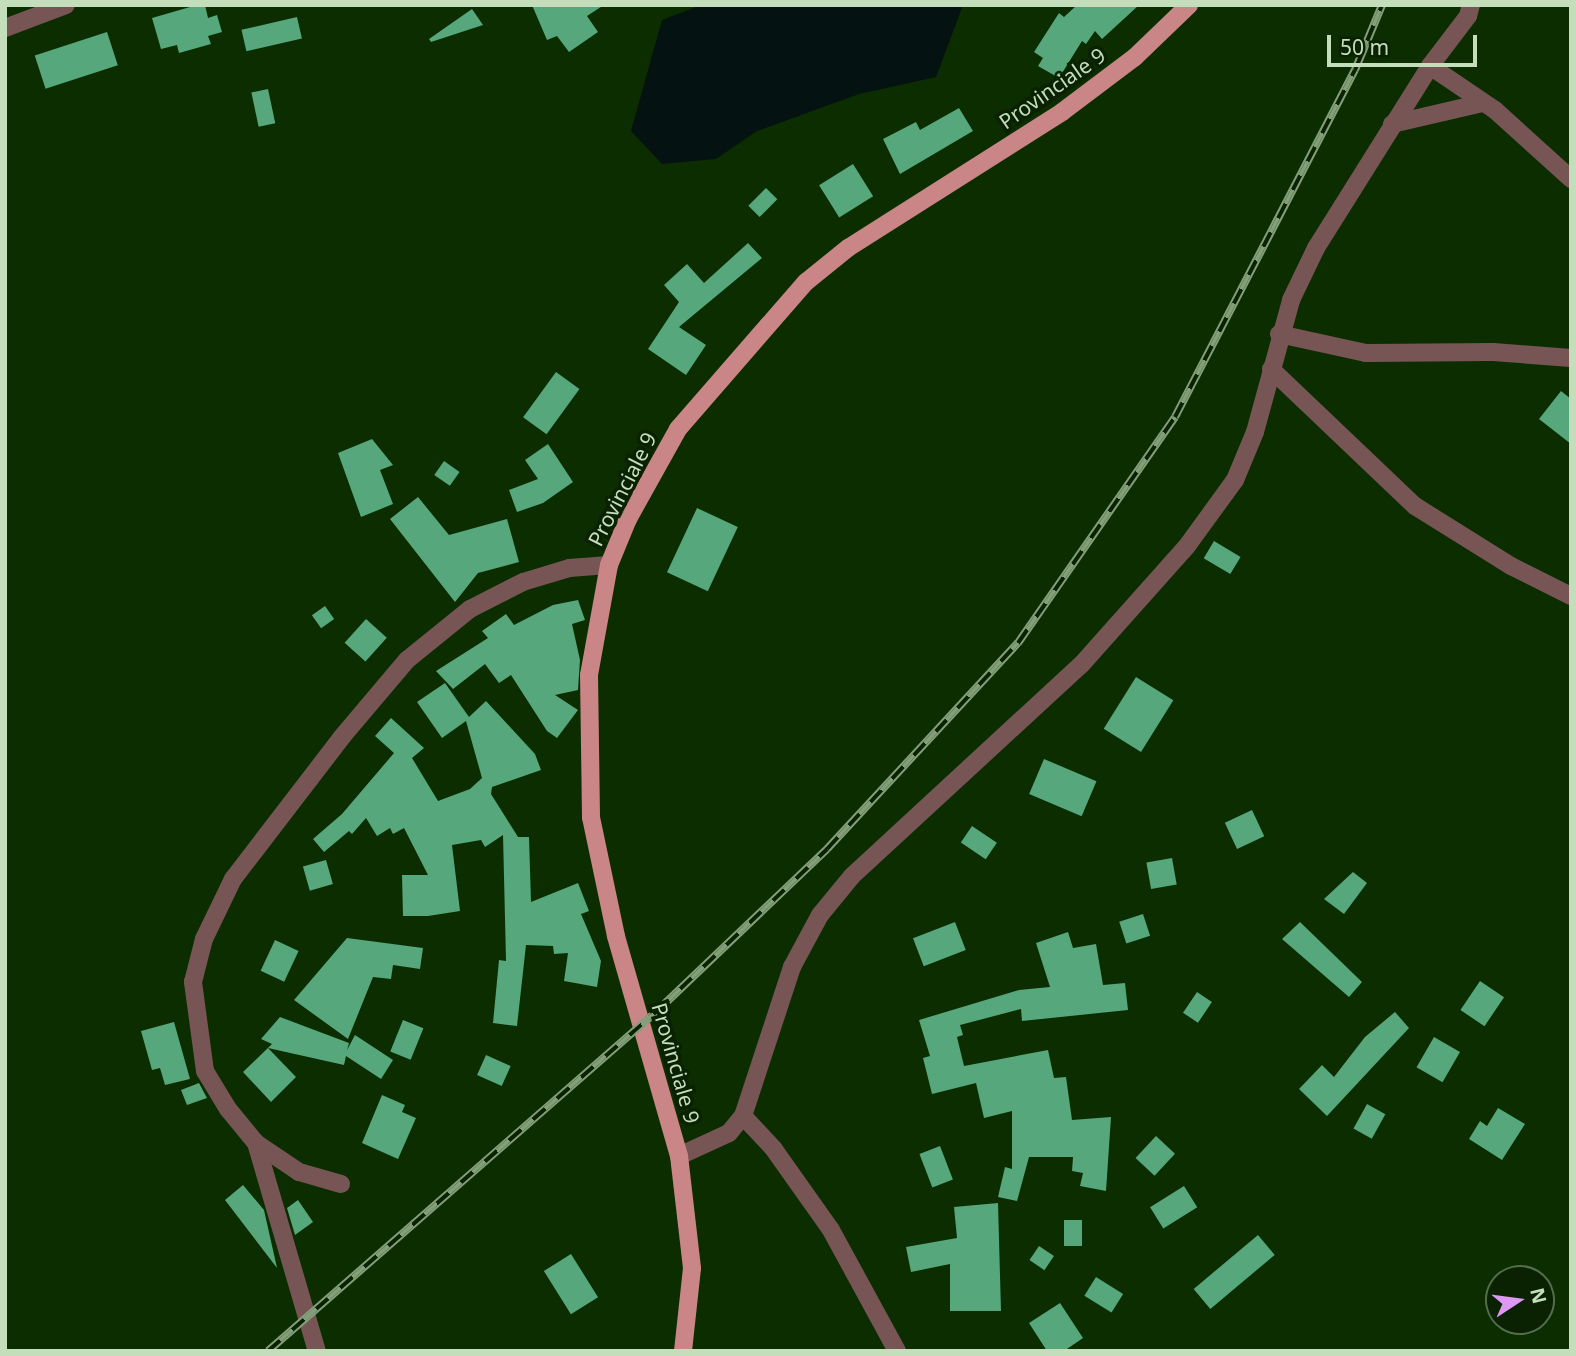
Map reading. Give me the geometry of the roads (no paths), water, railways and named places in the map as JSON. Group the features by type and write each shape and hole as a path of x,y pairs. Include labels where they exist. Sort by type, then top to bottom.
{"main road":[{"name":"Provinciale 9","path":"683,1351 692,1268 679,1156 616,936 591,817 589,676 609,565 628,519 678,429 806,282 848,248 1062,112 1135,58 1189,5"}],"street":[{"path":"5,28 66,5"},
{"path":"679,1156 729,1133 743,1116 783,988 820,915 852,876 1081,665 1187,546 1244,462 1279,334 1316,248 1430,66 1468,16 1471,5"},
{"path":"1430,66 1483,103 1571,179"},
{"path":"1392,124 1483,103"},
{"path":"1279,334 1366,353 1493,352 1571,358"},
{"path":"1271,369 1415,506 1511,566 1571,596"},
{"path":"341,1184 299,1172 256,1143 228,1109 205,1071 193,982 204,939 233,879 341,737 407,660 470,609 523,582 569,568 609,565"},
{"path":"743,1116 773,1148 831,1230 897,1351"},
{"path":"256,1143 317,1351"}],"railway":[{"path":"268,1351 657,1011 827,849 1018,643 1175,417 1355,70 1382,5"}]}
